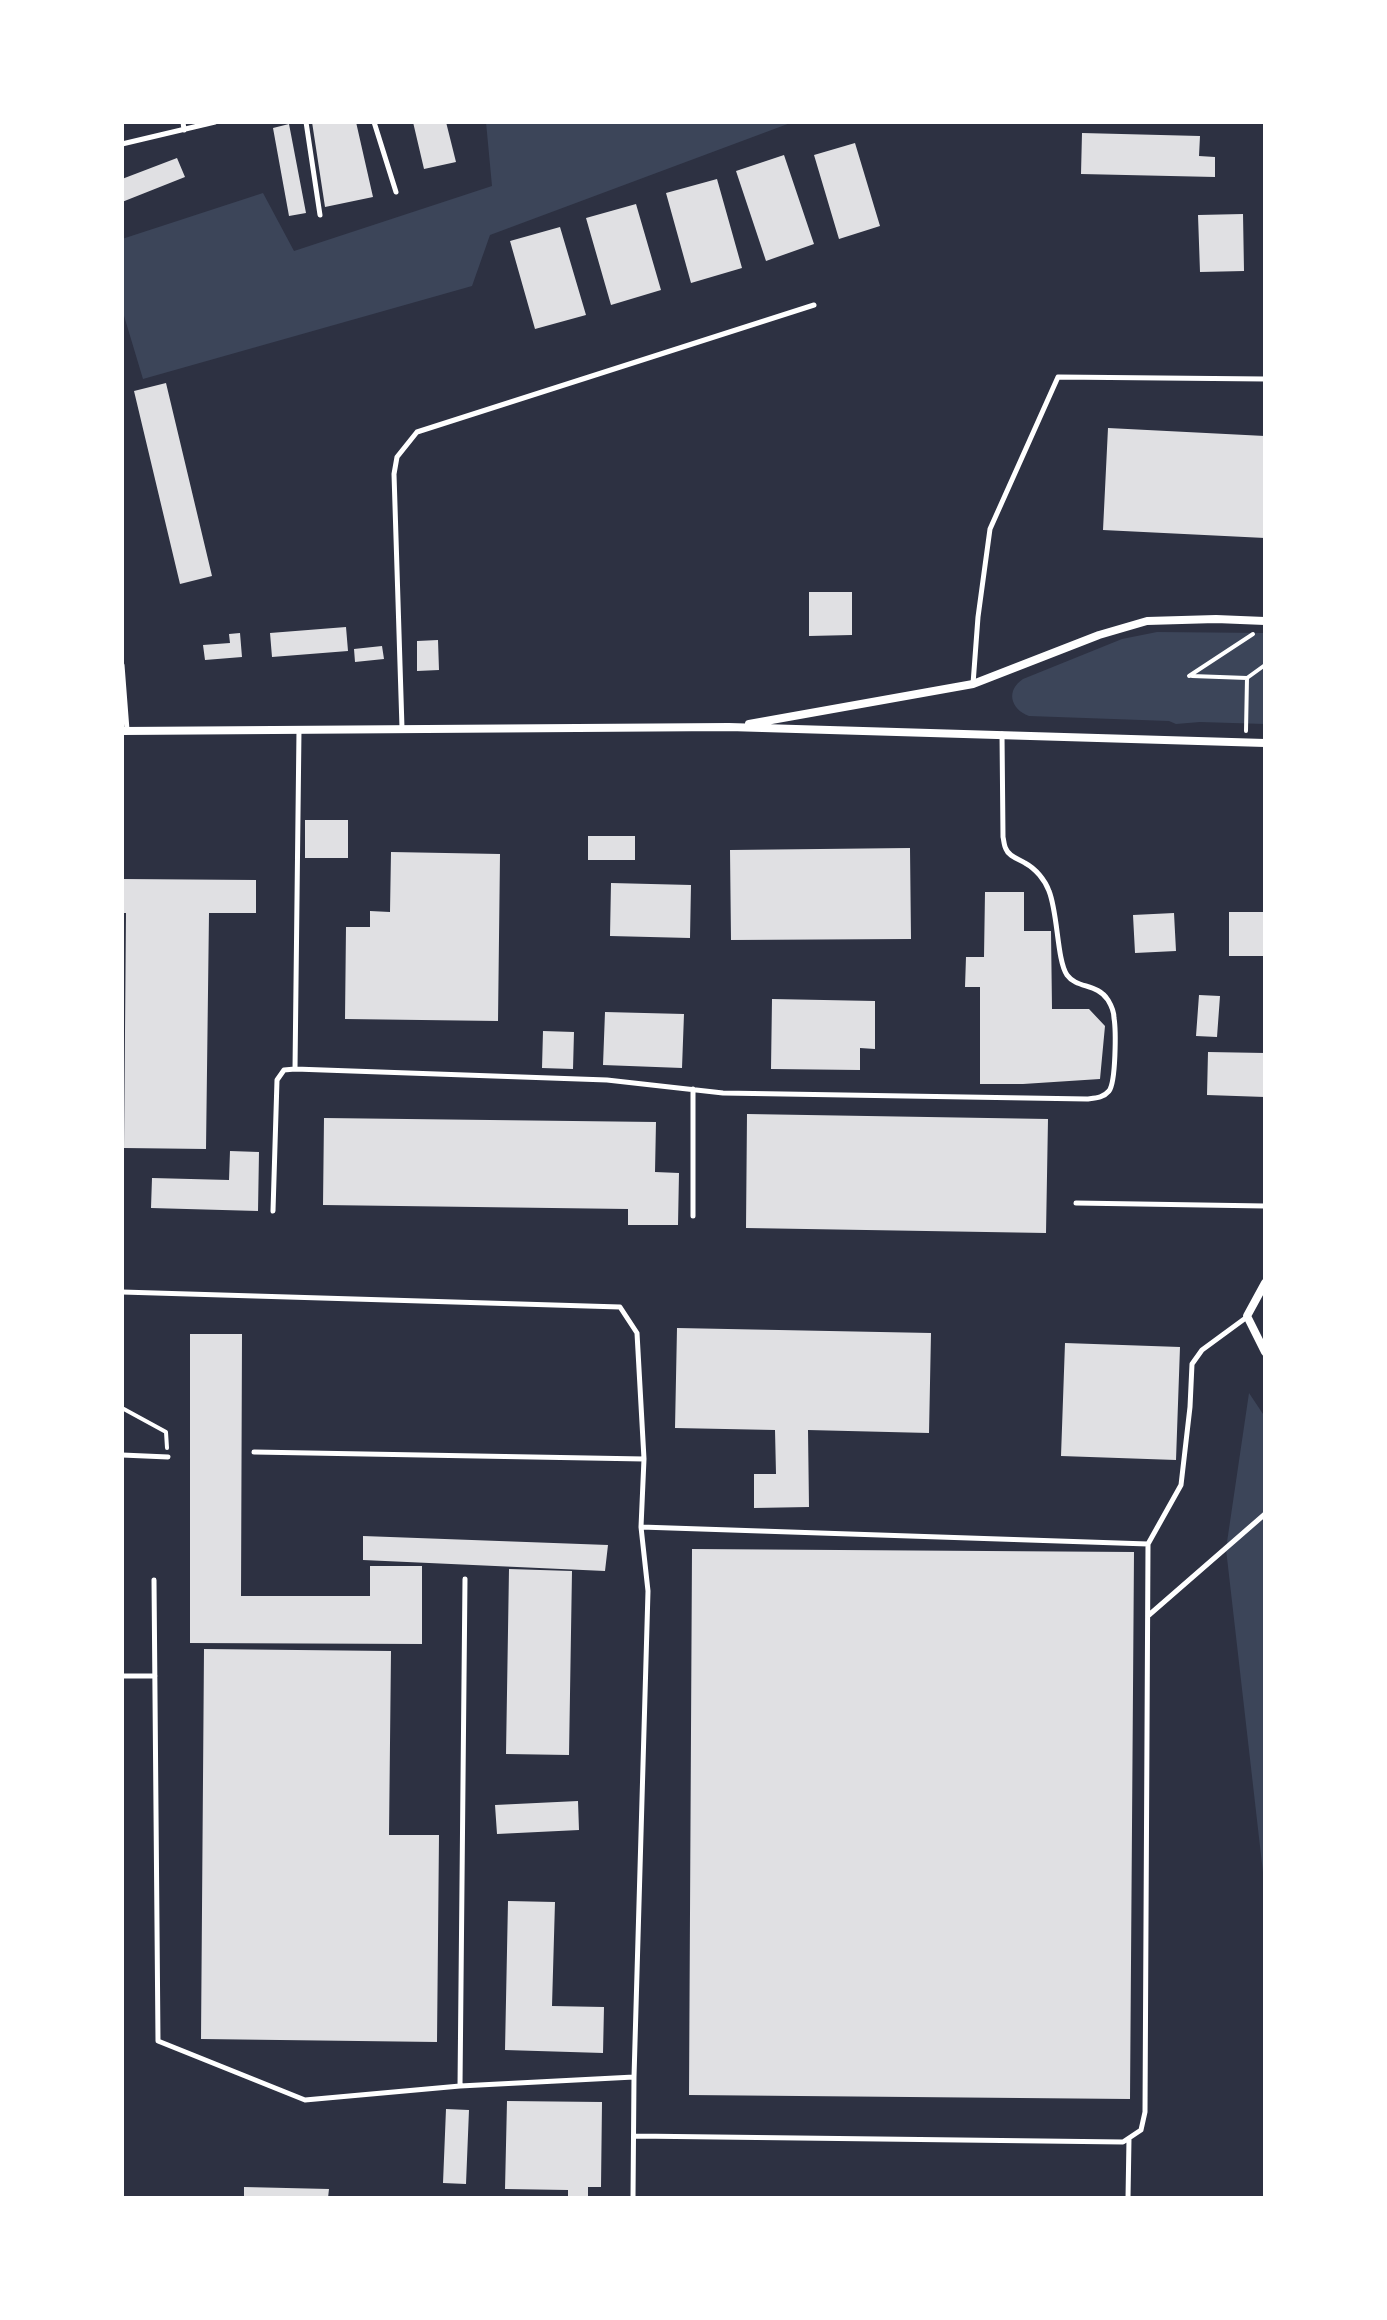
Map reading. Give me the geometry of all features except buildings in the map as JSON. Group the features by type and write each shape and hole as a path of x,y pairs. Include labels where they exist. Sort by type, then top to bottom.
{"street":[{"path":"729,727 973,684 1099,635 1147,621 1265,621"},
{"path":"124,731 729,727 1265,743"},
{"path":"1265,1283 1247,1316 1265,1352"}],"lane":[{"path":"183,122 184,130"},
{"path":"122,144 215,122"},
{"path":"306,122 320,215"},
{"path":"374,122 396,192"},
{"path":"402,728 394,474 397,457 417,432 814,305"},
{"path":"973,684 990,529 1058,377 1265,379"},
{"path":"122,665 124,731"},
{"path":"295,1069 299,729"},
{"path":"273,1211 277,1080 284,1070 607,1080 738,1093 1102,1097 1111,1088 1114,1018 1104,995 1068,977 1063,966 1049,889 1028,865 1006,851 1003,837 1002,734"},
{"path":"693,1089 693,1216"},
{"path":"1076,1203 1265,1206"},
{"path":"122,1292 620,1307 637,1333 644,1459 641,1527 648,1591 633,2198"},
{"path":"635,2136 1123,2142 1141,2130 1145,2112 1148,1544 1181,1485 1192,1364 1202,1350 1247,1316"},
{"path":"254,1452 644,1459"},
{"path":"122,1455 168,1457"},
{"path":"1148,1616 1265,1514"},
{"path":"641,1527 1148,1544"},
{"path":"460,2086 465,1579"},
{"path":"154,1580 158,2041 305,2100 460,2086 634,2077"},
{"path":"122,1676 155,1676"},
{"path":"1128,2198 1129,2138"}],"path":[{"path":"1255,633 1189,676 1247,678 1265,665"},
{"path":"1245,742 1247,678"},
{"path":"122,1408 166,1432 168,1457"}],"shaded area":[{"path":"486,122 793,122 490,235 472,286 143,379 122,309 122,239 263,193 294,251 492,186"},
{"path":"1157,632 1265,633 1265,724 1176,724 1169,721 1029,716 1014,704 1014,688 1023,679 1122,639"},
{"path":"1249,1393 1265,1417 1265,1890 1226,1549"}]}
